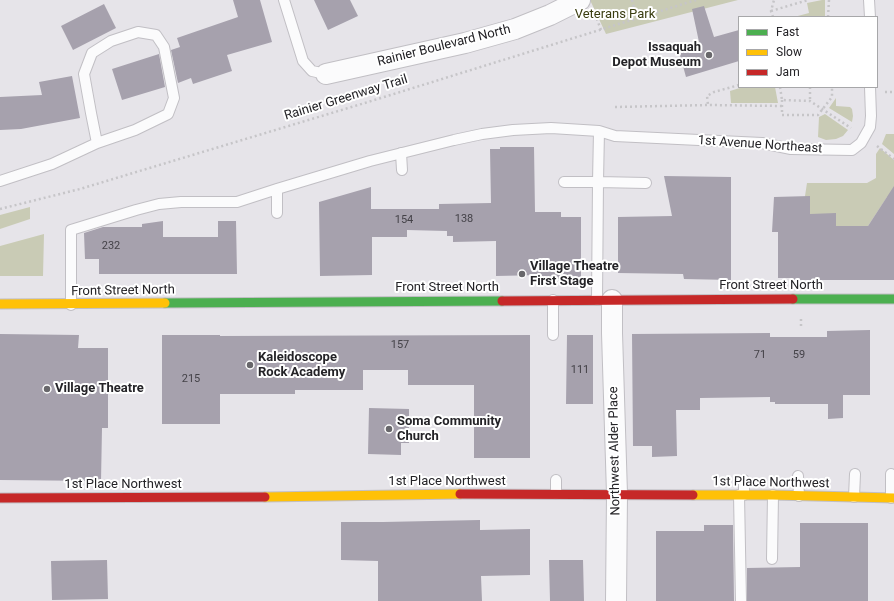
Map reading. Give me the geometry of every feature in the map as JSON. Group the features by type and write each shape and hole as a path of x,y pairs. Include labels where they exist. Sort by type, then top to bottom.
{"street":[{"name":"Rainier Boulevard North","path":"326,74 465,43 515,29 550,15 581,0"},
{"name":"Front Street North","path":"0,304 894,299"},
{"name":"Northwest Alder Place","path":"604,300 612,333 617,494 616,601"},
{"name":"1st Place Northwest","path":"0,498 265,497 708,492 741,495 892,498"}],"lane":[{"path":"284,0 303,61 312,71 326,74"},
{"path":"869,0 870,14"},
{"path":"0,181 52,164 97,142 135,130 168,114 174,98 164,47 156,35 138,32 111,42 92,53 84,74 90,114 97,142"},
{"name":"1st Avenue Northeast","path":"599,131 615,136 762,143 791,149 852,150 861,143 870,127 870,88"},
{"path":"71,304 71,230 159,204 181,202 237,202 370,161 461,138 513,130 551,128 599,131 598,182 604,300"},
{"path":"401,153 402,170"},
{"path":"564,182 646,183"},
{"path":"277,189 277,213"},
{"path":"553,300 554,335"},
{"path":"854,497 855,474"},
{"path":"891,474 892,498"},
{"path":"798,476 799,496"},
{"path":"556,480 556,494"},
{"path":"741,601 741,495 744,480"},
{"path":"772,559 773,495"}],"path":[{"path":"632,0 636,19"},
{"name":"Rainier Greenway Trail","path":"0,209 80,189 368,102 696,0"},
{"path":"773,16 774,0"},
{"path":"772,11 808,0"},
{"path":"828,16 829,0"},
{"path":"708,105 707,96 714,92 738,85"},
{"path":"780,88 782,115 818,115 832,97 832,88"},
{"path":"782,100 810,101 810,88"},
{"path":"615,107 708,105 782,106"},
{"path":"801,317 801,329"}],"green space":[{"name":"Veterans Park","path":"590,0 738,0 606,34"},
{"path":"825,0 825,16 798,16 809,13 807,3"},
{"path":"740,88 775,88 778,103 731,103 730,91"},
{"path":"836,98 836,106 850,107 852,109 852,122 829,108"},
{"path":"825,114 848,130 843,136 836,139 826,140 818,137 819,117"},
{"path":"886,134 894,134 894,154 882,144"},
{"path":"880,148 894,160 894,201 887,197 868,226 836,226 810,220 805,196 807,183 867,183 876,178 876,154"},
{"path":"30,207 30,219 0,229 0,215"},
{"path":"44,234 43,276 0,276 0,246"}],"building":[{"path":"233,0 260,0 272,42 227,55 232,71 193,84 191,78 178,83 171,50 180,47 177,38 238,17"},
{"path":"314,0 350,0 358,16 328,30"},
{"path":"104,4 116,28 73,50 61,26"},
{"name":"Issaquah Depot Museum","path":"704,6 714,37 738,30 738,61 686,77 678,48 699,42 692,9"},
{"path":"159,54 165,87 122,100 112,69"},
{"path":"72,76 80,118 21,129 0,130 0,97 42,95 39,82"},
{"path":"500,147 534,147 535,212 561,212 561,217 581,217 581,279 541,279 541,275 496,276 496,241 453,242 453,236 447,236 447,231 407,230 407,237 372,237 372,275 320,276 319,202 371,187 371,209 439,209 439,204 491,203 490,149 500,149"},
{"path":"664,176 731,177 731,280 684,279 683,274 618,273 618,217 672,216"},
{"path":"894,186 894,280 792,280 792,278 778,278 778,232 772,232 774,197 810,196 810,214 836,213 836,226 868,226"},
{"path":"163,221 163,237 218,237 218,221 236,221 237,274 99,274 99,259 85,259 84,233 103,227 142,227 142,224"},
{"path":"870,330 870,395 843,395 843,418 828,419 828,404 775,404 775,402 770,402 770,397 700,398 700,410 676,410 677,456 652,457 652,446 633,446 632,334 770,333 770,337 827,337 827,331"},
{"path":"0,334 79,335 78,348 108,348 108,428 102,428 101,481 0,480"},
{"path":"162,335 530,335 530,458 474,458 474,385 408,385 408,370 363,370 363,390 295,390 295,394 220,394 220,424 162,424"},
{"path":"567,335 593,335 593,404 566,404"},
{"name":"Soma Community Church","path":"369,408 409,409 409,443 401,443 401,455 368,454"},
{"path":"480,520 480,530 530,529 530,575 481,576 482,601 378,601 378,561 341,560 341,522"},
{"path":"800,523 868,523 868,601 747,601 747,568 800,567"},
{"path":"704,525 733,525 734,601 656,601 656,531 704,531"},
{"path":"107,560 108,599 52,600 51,561"},
{"path":"549,560 583,560 584,601 550,601"}],"traffic: fast":[{"path":"793,299 894,299"},
{"path":"165,303 502,301"}],"traffic: slow":[{"path":"0,304 165,303"},
{"path":"265,497 460,494"},
{"path":"693,495 894,498"}],"traffic: jam":[{"path":"502,301 793,299"},
{"path":"460,494 693,495"},
{"path":"0,498 265,497"}],"place":[{"name":"Issaquah Depot Museum","path":"709,55"},
{"name":"Village Theatre First Stage","path":"522,274"},
{"name":"Kaleidoscope Rock Academy","path":"250,365"},
{"name":"Village Theatre","path":"47,389"},
{"name":"Soma Community Church","path":"389,429"}]}
